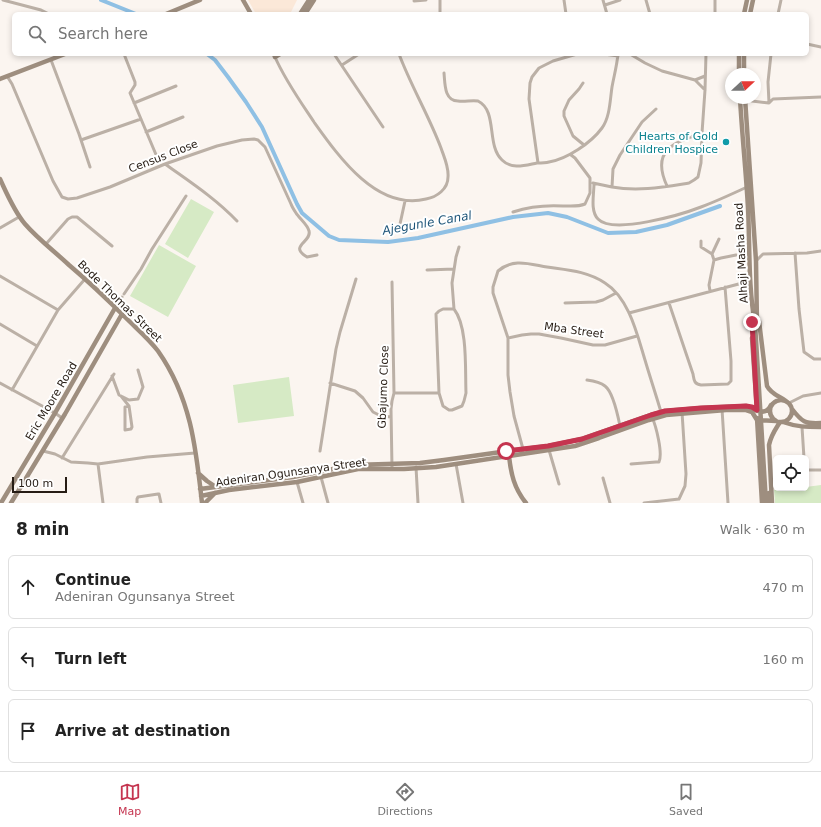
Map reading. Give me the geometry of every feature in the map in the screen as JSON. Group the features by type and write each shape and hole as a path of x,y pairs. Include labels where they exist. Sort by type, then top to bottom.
{"street":[{"path":"2,0 45,12"},
{"path":"171,12 200,0"},
{"path":"244,0 250,12"},
{"path":"306,12 308,0"},
{"path":"306,12 314,0"},
{"path":"414,1 426,0"},
{"path":"440,0 440,12"},
{"path":"564,0 566,12"},
{"path":"603,0 607,12"},
{"path":"604,5 620,0"},
{"path":"646,0 649,12"},
{"path":"715,0 715,12"},
{"path":"743,12 744,0"},
{"path":"744,12 747,0"},
{"path":"749,12 752,0"},
{"path":"778,12 781,0"},
{"path":"809,44 821,47"},
{"path":"0,79 60,56"},
{"path":"125,56 136,82 136,85 130,93 157,157"},
{"path":"335,56 383,127"},
{"path":"342,65 356,56"},
{"path":"277,57 294,92 342,160 368,184 386,195 405,201 420,201 431,198 439,193 445,186 448,178 447,165 437,138 400,56"},
{"path":"538,163 529,99 530,83 539,68 553,61 570,56"},
{"path":"444,73 448,96 455,101 478,101 488,110 494,146 497,154 505,163 516,166 562,159 594,137 607,118 618,56"},
{"path":"633,56 645,64 662,72 695,80 705,90"},
{"path":"592,183 612,187 649,189 689,183 698,177 701,163 706,56"},
{"path":"739,56 739,68"},
{"path":"744,56 744,68"},
{"path":"769,103 768,82 771,56"},
{"path":"51,60 90,167"},
{"name":"Census Close","path":"7,76 12,84 53,181 62,196 68,199 77,198 110,187 165,164 223,144 249,139 258,140 265,147 295,212 310,232 309,236 300,247 301,253 307,257 317,256"},
{"path":"695,80 705,76"},
{"path":"583,83 569,100 564,110 564,116 573,136 584,145"},
{"path":"134,103 176,86"},
{"path":"761,102 769,103 773,99 821,97"},
{"name":"Alhaji Masha Road","path":"741,104 756,261 755,324 767,484 766,503"},
{"path":"746,107 749,104"},
{"name":"Alhaji Masha Road","path":"746,107 748,189"},
{"path":"612,187 613,169 620,156 642,122 656,110"},
{"path":"146,132 184,117"},
{"path":"81,140 141,119"},
{"path":"667,186 661,167 665,152 678,141 702,133"},
{"path":"570,154 590,178 592,183 594,214 597,219 608,225 624,226 659,219 693,209 748,189"},
{"path":"165,164 205,192 228,211 237,221"},
{"name":"Bode Thomas Street","path":"0,179 10,200 25,224 145,336 167,365 187,410 191,427 202,503"},
{"path":"586,204 592,183"},
{"path":"115,308 186,196"},
{"path":"400,224 405,201"},
{"path":"513,212 528,208 580,206 586,204 593,208"},
{"name":"Alhaji Masha Road","path":"750,209 750,281 755,310"},
{"path":"0,228 20,217"},
{"path":"46,244 68,220 72,217 77,217 112,246"},
{"path":"712,254 719,239"},
{"path":"701,241 701,247 712,254 714,260 709,285 710,291"},
{"path":"454,309 443,309 436,314 439,393 443,406 449,410 462,406 466,393 464,336 458,314 454,309 452,283 459,247"},
{"path":"755,249 763,254 821,251"},
{"path":"795,253 804,352 814,359 821,359"},
{"path":"756,261 763,254"},
{"path":"714,260 736,255"},
{"path":"523,451 514,416 510,392 508,375 508,338 493,293 493,287 498,271 507,264 515,262 525,263 582,272 606,283 622,301 629,314 661,412"},
{"path":"427,270 454,269"},
{"path":"0,276 58,310"},
{"path":"12,390 58,310 85,279"},
{"path":"320,451 336,349 356,279"},
{"path":"629,314 750,281"},
{"name":"Gbajumo Close","path":"392,282 394,393 391,417 392,466"},
{"path":"669,303 693,374 694,382 698,385 728,384 731,381 731,361 725,287"},
{"path":"565,303 596,302 616,293"},
{"name":"Eric Moore Road","path":"1,503 56,413 115,308"},
{"path":"755,310 760,328 767,386 772,393 787,402 802,421 810,424 821,423"},
{"path":"755,310 752,322 762,503"},
{"name":"Eric Moore Road","path":"11,503 62,418 66,414 122,314"},
{"path":"0,324 37,346"},
{"name":"Mba Street","path":"508,338 538,334 594,345 605,345 637,336"},
{"path":"120,395 130,400 138,399 143,387 138,370"},
{"path":"62,458 113,375 120,395 129,406 132,427 131,429 125,430 125,407 129,406"},
{"path":"587,380 597,382 604,385 608,389 620,426"},
{"path":"0,383 56,413 62,418"},
{"path":"330,383 355,391 363,398 371,410 375,413 381,416 391,417"},
{"path":"394,393 439,393"},
{"path":"757,410 764,412 778,400 787,402 803,396 821,393"},
{"path":"771,405 771,416 780,422"},
{"name":"Adeniran Ogunsanya Street","path":"415,465 501,452 581,444 652,417 661,412 682,412 746,406 757,410"},
{"path":"722,409 728,503"},
{"name":"Adeniran Ogunsanya Street","path":"722,409 750,411 754,413 757,420"},
{"path":"771,503 770,437 780,422 789,418 792,409"},
{"path":"680,503 679,499 685,486 686,474 682,412"},
{"name":"Adeniran Ogunsanya Street","path":"549,448 652,417 682,412"},
{"path":"631,464 660,462 661,454 656,427 652,417"},
{"path":"757,420 780,422 802,427 821,427"},
{"path":"802,427 804,455"},
{"path":"549,448 559,484"},
{"path":"43,451 55,454 72,462 98,464 147,457 195,453"},
{"name":"Adeniran Ogunsanya Street","path":"277,481 296,482 358,469 392,466 436,466 456,464 509,456 523,451"},
{"path":"509,456 515,485 518,493 526,503"},
{"path":"98,464 104,503"},
{"path":"456,464 463,503"},
{"name":"Adeniran Ogunsanya Street","path":"200,489 216,489 277,481 353,465 392,466"},
{"path":"415,465 418,503"},
{"path":"770,465 773,468"},
{"path":"809,470 821,470"},
{"path":"198,473 216,489 205,503"},
{"path":"321,477 328,503"},
{"path":"603,478 610,503"},
{"path":"296,482 303,503"},
{"name":"Alhaji Masha Road","path":"767,484 771,503"},
{"name":"Adeniran Ogunsanya Street","path":"201,496 216,489"},
{"path":"137,503 138,497 158,494 161,503"},
{"path":"644,503 679,499"}],"shaded area":[{"path":"248,0 297,0 291,12 255,12"}],"green space":[{"path":"191,199 214,212 188,258 165,244"},
{"path":"159,245 196,266 168,317 130,296"},
{"path":"289,377 294,416 238,423 233,385"},
{"path":"821,485 821,503 775,503 774,491 809,491 809,487"}],"waterway":[{"name":"Ajegunle Canal","path":"101,0 131,12"},
{"name":"Ajegunle Canal","path":"210,56 215,60 228,77 262,127 302,213 329,236 339,240 388,242 418,238 513,217 548,213 567,217 608,233 636,232 667,225 720,206"}],"place":[{"name":"Hearts of Gold Children Hospice","path":"726,142"}],"route":[{"path":"506,451 548,446 582,439 665,411 746,406 757,410 752,322"}]}
